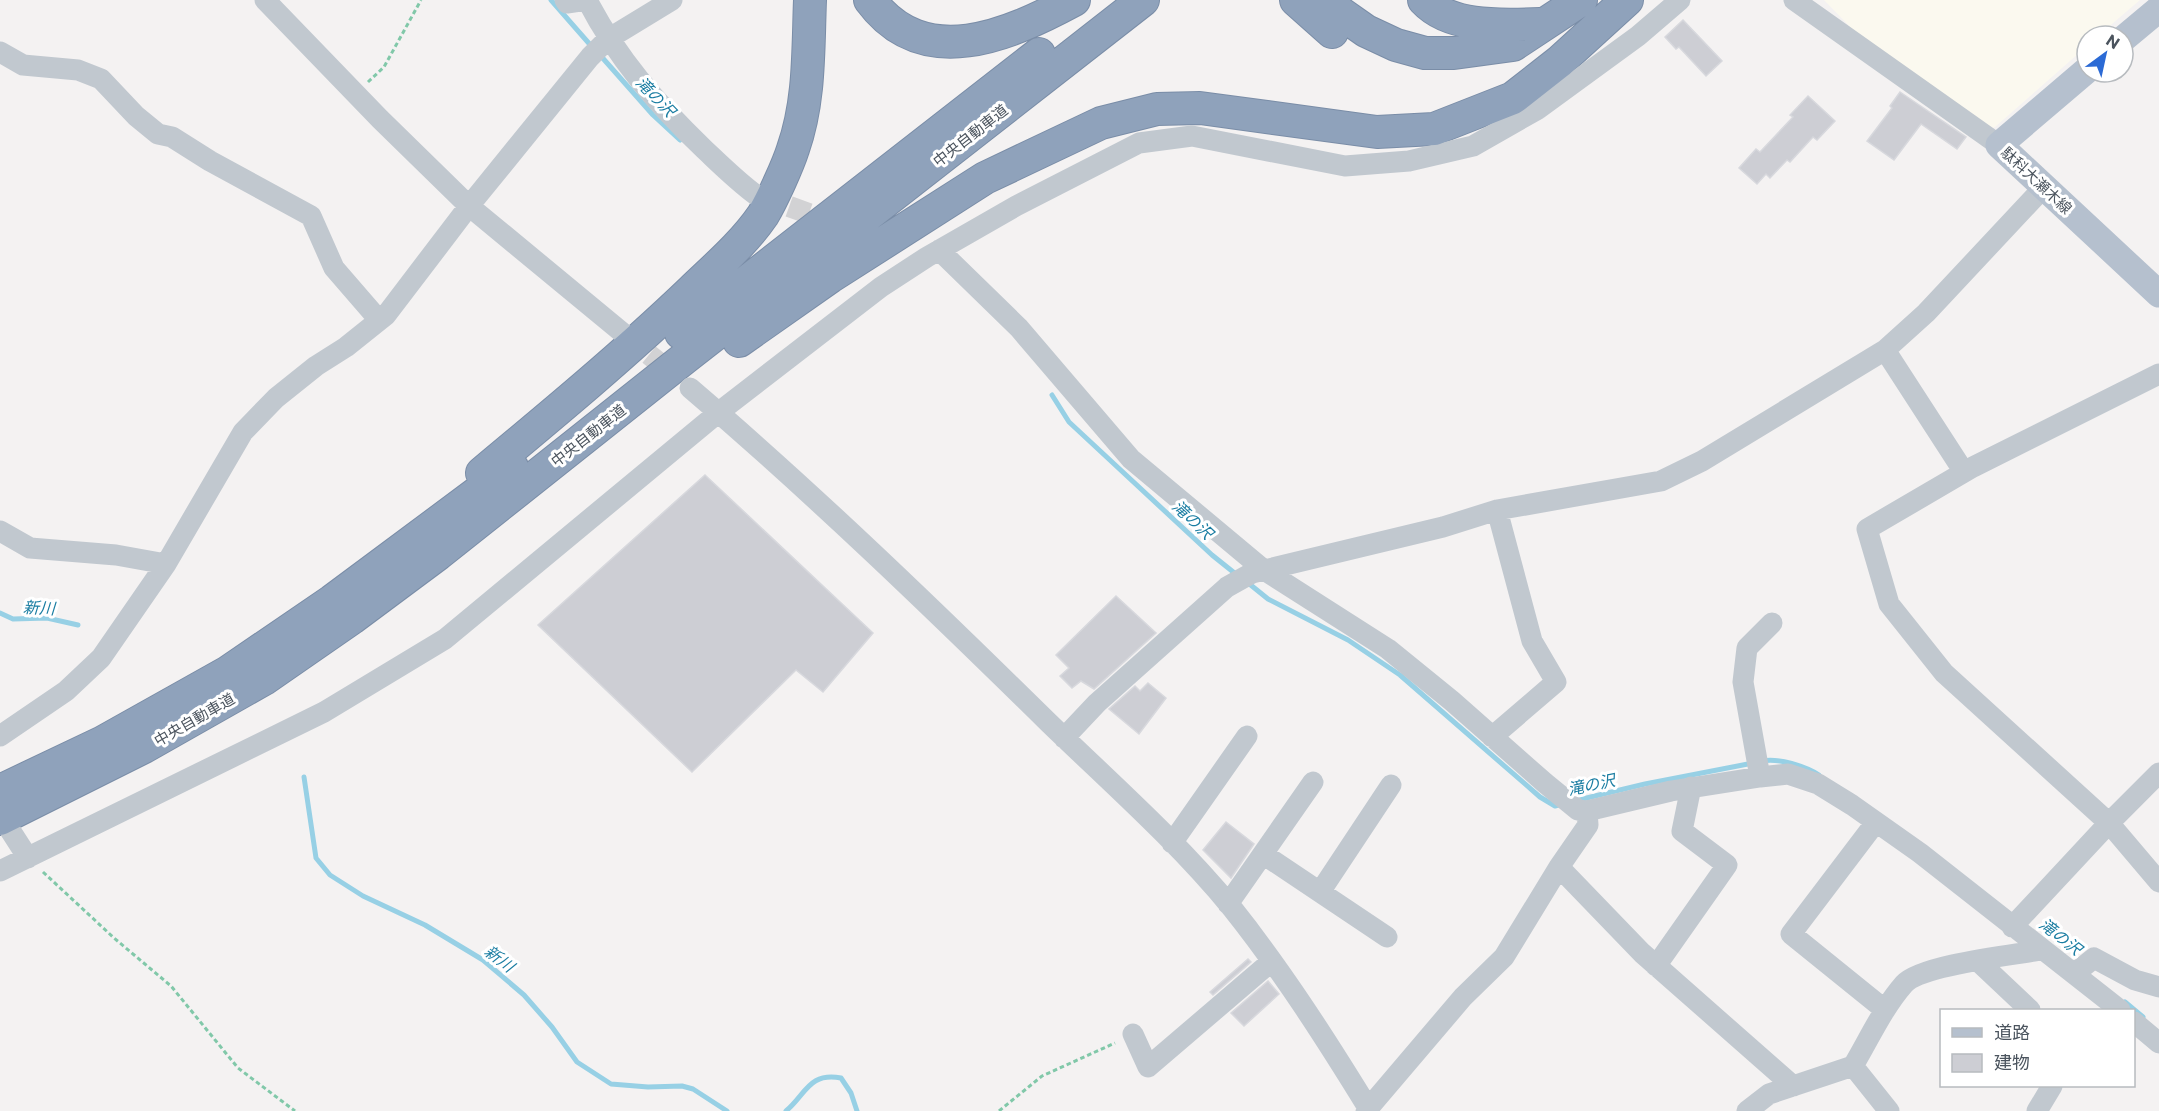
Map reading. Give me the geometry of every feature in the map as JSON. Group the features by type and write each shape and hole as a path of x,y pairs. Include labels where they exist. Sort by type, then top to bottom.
{"highway":[{"path":"332,601 590,383 733,250 763,214 793,150 801,121 808,68 810,0"},
{"path":"870,0 882,16 913,35 952,43 1009,32 1074,0"},
{"name":"中央自動車道","path":"0,791 103,742 210,682 332,601 481,491 1108,0"},
{"name":"中央自動車道","path":"5,825 264,679 352,618 438,554 1143,0"},
{"path":"1296,0 1332,33 1361,50 1409,71 1429,73 1473,71 1514,63 1559,62"},
{"path":"1322,0 1366,31 1396,45 1425,53 1454,53 1513,45 1581,0"},
{"path":"1424,0 1432,8 1466,22 1503,26 1544,24"},
{"path":"438,554 491,532 701,367 840,271 986,178 1101,123 1157,109 1200,108 1317,126 1377,132 1434,129 1513,98 1559,62 1627,0"}],"main road":[{"path":"2135,29 2159,9"},
{"name":"駄科大瀬木線","path":"2075,80 1999,145 2159,294"}],"street":[{"path":"265,0 470,206 624,334"},
{"path":"565,0 567,3 587,0 600,47 665,112 739,182 756,195"},
{"path":"0,736 66,692 101,658 166,564 243,432 284,392 386,315 470,206 600,47 672,0"},
{"path":"0,871 324,712 446,639 718,412 881,287 1016,206 1139,143 1192,136 1345,166 1409,161 1473,146 1538,109 1638,36 1680,0"},
{"path":"1794,0 1999,145"},
{"path":"0,52 23,65 78,70 101,79 136,116 158,134 172,137 210,161 311,216 333,268 379,320"},
{"path":"1064,738 1097,703 1233,583 1258,572 1443,527 1497,510 1661,481 1702,461 1885,350 1926,313 2044,187"},
{"path":"690,388 954,629 1172,843 1228,904 1272,961 1325,1039 1368,1110 1463,997 1504,957 1559,867 1588,825 1582,811 1560,795 1388,649 1258,572 1131,459 1019,328 933,254 895,244"},
{"path":"1885,350 1964,472"},
{"path":"2157,377 1964,472 1867,529 1889,604 1944,673 2109,823 2159,882"},
{"path":"1492,736 1556,682 1532,641 1497,510"},
{"path":"0,531 30,548 116,555 166,564"},
{"path":"1760,775 1743,682 1747,648 1772,622"},
{"path":"1172,843 1248,735"},
{"path":"2017,921 2159,773"},
{"path":"1582,811 1760,775 1788,774 1818,784 2017,921 2041,950 2080,969 2099,1004 2114,1009"},
{"path":"1228,904 1313,782"},
{"path":"1320,892 1391,785"},
{"path":"1656,966 1727,865 1682,831 1690,788"},
{"path":"1876,822 1791,934 1885,1011"},
{"path":"5,825 28,858"},
{"path":"1263,854 1387,937"},
{"path":"1559,867 1656,966 1793,1086"},
{"path":"1747,1111 1769,1094 1854,1066 1885,1011 1905,982 1935,968 2041,950"},
{"path":"2080,969 2094,958 2135,980 2159,987"},
{"path":"1133,1035 1148,1067 1272,961"},
{"path":"1978,961 2028,1009"},
{"path":"2135,1024 2159,1042"},
{"path":"1854,1066 1889,1111"},
{"path":"2037,1111 2051,1087"}],"path":[{"path":"356,93 384,67 421,0"},
{"path":"28,858 114,938 171,986 238,1068 295,1111"},
{"path":"999,1111 1042,1076 1133,1035"}],"shaded area":[{"path":"1824,0 2140,0 2112,24 2075,24 2075,57 1990,129 1860,37"}],"building":[{"path":"1683,20 1722,61 1706,76 1679,47 1676,49 1665,37"},
{"path":"1900,92 1966,137 1957,149 1921,124 1894,160 1867,141 1892,108 1890,106"},
{"path":"1808,96 1835,121 1817,140 1813,137 1790,162 1787,160 1770,178 1766,174 1757,184 1739,168 1756,149 1760,152 1793,117 1790,115"},
{"path":"705,475 873,633 823,692 796,670 692,772 538,625"},
{"path":"1116,596 1156,633 1094,689 1081,681 1072,688 1060,676 1069,668 1056,655"},
{"path":"1148,683 1166,698 1139,734 1109,709 1135,686 1140,691"},
{"path":"1226,822 1254,844 1231,878 1203,850"},
{"path":"1248,959 1251,962 1213,995 1210,992"},
{"path":"1268,981 1279,994 1244,1026 1231,1013"}],"waterway":[{"name":"滝の沢","path":"551,0 593,48"},
{"name":"滝の沢","path":"600,55 653,115 680,140"},
{"name":"滝の沢","path":"1052,395 1069,422 1212,555 1237,575"},
{"name":"滝の沢","path":"1247,582 1268,599 1348,640 1400,675 1540,797 1555,806 1562,804"},
{"name":"新川","path":"0,613 13,619 47,618 78,625"},
{"name":"滝の沢","path":"1762,761 1792,763 1819,775"},
{"name":"滝の沢","path":"1574,801 1645,784 1753,763"},
{"name":"新川","path":"304,777 316,858 330,875 363,896 425,925 483,960 524,995 552,1027 577,1062 611,1084 648,1087 682,1086 693,1089 727,1111"},
{"name":"滝の沢","path":"2125,1002 2133,1009"},
{"name":"滝の沢","path":"2135,1010 2143,1017"},
{"name":"新川","path":"786,1111 815,1081 830,1077 841,1078 851,1093 857,1111"}],"tunnel":[{"path":"760,196 835,223"},
{"path":"625,335 678,378"}]}
